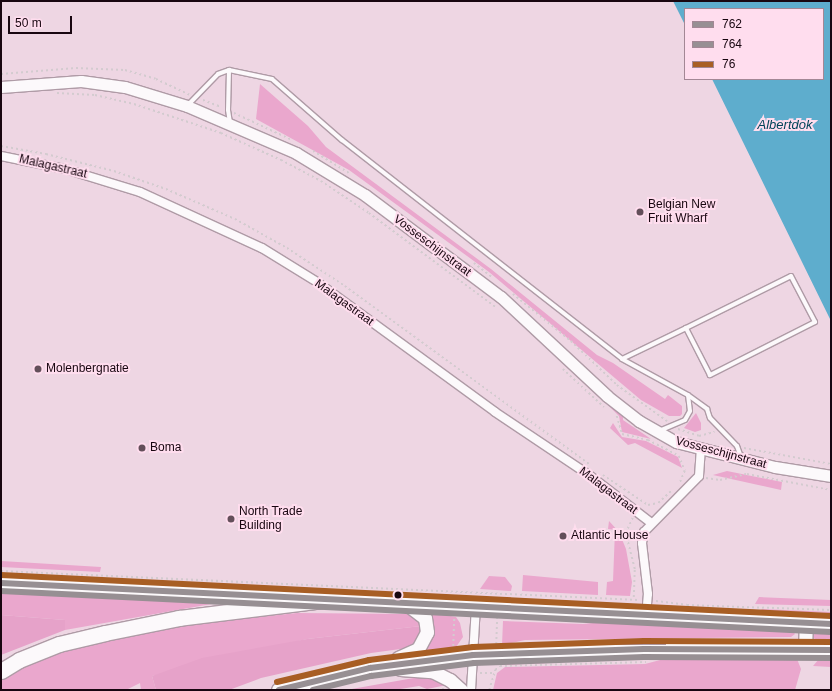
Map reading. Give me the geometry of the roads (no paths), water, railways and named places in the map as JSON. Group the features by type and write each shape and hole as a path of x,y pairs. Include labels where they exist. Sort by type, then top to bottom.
{"highway":[{"path":"1,671 19,660 59,644 105,633 179,618 324,600"},
{"path":"279,690 370,668"}],"main road":[{"path":"1,583 455,607 831,624"},
{"path":"370,668 412,653 426,638 427,626 425,618 406,604"},
{"path":"805,649 806,623"},
{"path":"370,668 495,653 644,649 831,650"},
{"path":"370,668 432,671 450,680 461,690"}],"street":[{"name":"Vosseschijnstraat","path":"1,87 68,81 94,82 125,87 187,106 296,153 365,195 501,297 607,396 656,431 676,442 742,459 831,476"},
{"name":"Malagastraat","path":"1,156 65,169 140,192 262,248 317,282 650,522"},
{"path":"646,616 648,601 642,543 644,532 650,522 699,476 700,448"},
{"path":"471,690 476,608"}],"lane":[{"path":"229,70 228,110 230,124"},
{"path":"187,106 197,98 218,74 229,70 272,79 342,140 622,359 688,395 706,409 710,418 737,446 742,459"},
{"path":"622,359 791,276 815,322 710,375 686,328"},
{"path":"656,431 674,427 685,420 690,411 688,395"}],"water":[{"name":"Albertdok","path":"673,1 831,1 831,321 712,80 824,80 824,8 684,8 684,23"}],"place":[{"name":"Belgian New Fruit Wharf","path":"640,212"},
{"name":"Molenbergnatie","path":"38,369"},
{"name":"Boma","path":"142,448"},
{"name":"North Trade Building","path":"231,519"},
{"name":"Atlantic House","path":"563,536"}]}
